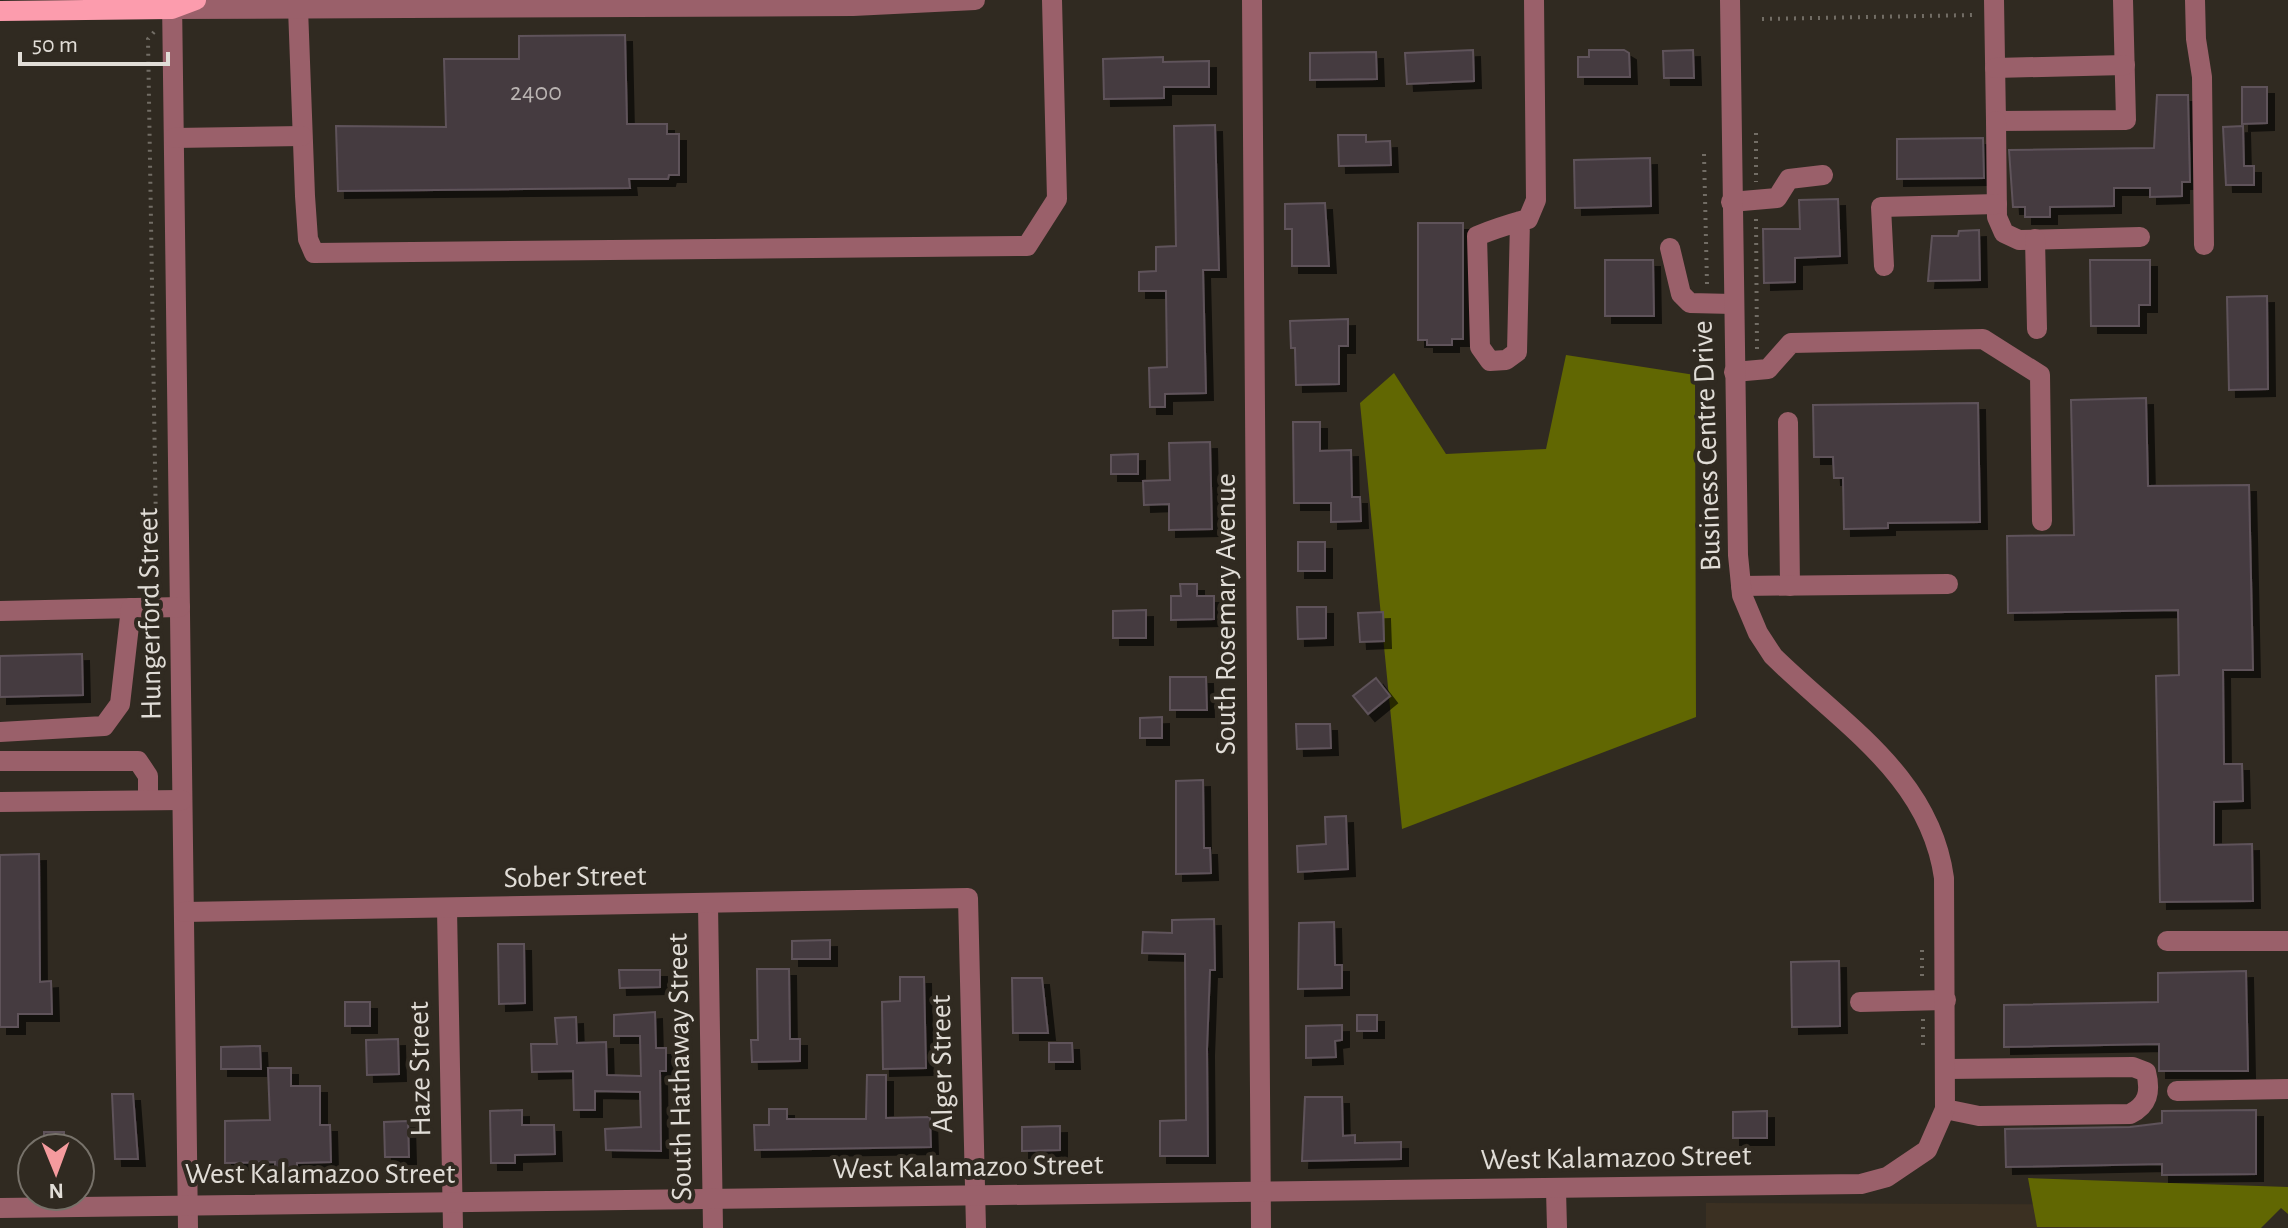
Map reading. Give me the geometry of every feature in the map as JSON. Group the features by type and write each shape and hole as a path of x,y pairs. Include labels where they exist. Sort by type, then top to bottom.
{"main road":[{"path":"0,11 172,5 196,0"}],"street":[{"path":"172,5 298,8 837,7 975,0"},
{"path":"298,8 308,239 314,253 1027,246 1057,199 1052,0"},
{"name":"South Rosemary Avenue","path":"1252,0 1261,1228"},
{"path":"1520,221 1517,352 1506,360 1490,361 1480,347 1477,236 1520,221 1528,219 1536,200 1534,0"},
{"name":"Business Centre Drive","path":"1730,0 1734,372 1741,586 1758,633 1773,656 1886,762 1926,813 1939,845 1944,878 1947,1069 1945,1109 1927,1150"},
{"path":"1996,121 2126,120 2123,0"},
{"path":"2195,0 2196,39 2202,77 2204,245"},
{"name":"Hungerford Street","path":"172,5 188,1228"},
{"path":"1994,8 1997,217 2004,233 2019,240 2140,237"},
{"path":"1995,68 2125,65"},
{"path":"174,138 302,136"},
{"path":"1731,202 1777,198 1789,179 1823,175"},
{"path":"1884,266 1881,207 1997,204"},
{"path":"2035,239 2037,329"},
{"path":"1670,248 1681,294 1690,303 1733,304"},
{"path":"1734,372 1768,369 1791,343 1983,339 2040,375 2042,521"},
{"path":"1788,422 1790,586"},
{"path":"1741,586 1948,584"},
{"path":"0,611 180,607"},
{"path":"0,732 104,726 120,704 131,608"},
{"path":"0,761 138,761 148,776 148,800"},
{"path":"0,802 182,800"},
{"name":"Sober Street","path":"184,912 968,898"},
{"name":"Alger Street","path":"968,898 976,1228"},
{"name":"South Hathaway Street","path":"708,904 713,1228"},
{"name":"Haze Street","path":"447,909 453,1228"},
{"path":"2167,941 2288,941"},
{"path":"1860,1002 1946,1000"},
{"path":"1945,1109 1979,1116 2130,1114 2141,1108 2148,1098 2146,1072 2133,1067 1947,1069"},
{"path":"2177,1091 2288,1089"},
{"name":"West Kalamazoo Street","path":"0,1208 1861,1184 1887,1177 1927,1150"},
{"path":"1556,1190 1557,1228"}],"path":[{"path":"157,608 148,39 172,5"},
{"path":"1762,19 1994,8"},
{"path":"1756,133 1757,370"},
{"path":"1704,154 1708,303"}],"shaded area":[{"path":"1566,355 1695,375 1696,717 1402,829 1360,403 1394,373 1446,454 1546,449"},
{"path":"2028,1178 2288,1187 2288,1214 2281,1208 2261,1228 2037,1227"},
{"path":"1706,1203 2255,1205 2254,1228 1706,1228"}],"building":[{"path":"625,35 627,124 667,124 667,134 679,134 679,175 669,175 668,179 629,179 630,188 338,191 336,126 446,127 444,59 519,59 519,36"},
{"path":"1473,50 1474,81 1407,84 1405,53"},
{"path":"1589,50 1624,50 1629,53 1630,77 1578,77 1578,57 1589,57"},
{"path":"1693,50 1694,78 1664,78 1663,51"},
{"path":"1376,52 1377,79 1310,80 1310,53"},
{"path":"1163,57 1163,62 1209,61 1209,87 1164,87 1164,98 1104,99 1103,59"},
{"path":"2242,87 2267,87 2267,123 2242,124"},
{"path":"2157,95 2188,95 2190,182 2182,182 2182,196 2150,197 2150,188 2114,188 2114,206 2050,207 2050,217 2025,217 2025,207 2013,207 2009,150 2154,148"},
{"path":"1215,125 1219,270 1203,270 1206,393 1165,394 1165,407 1150,407 1149,368 1167,367 1166,291 1139,291 1139,272 1156,271 1156,247 1176,246 1174,126"},
{"path":"2243,126 2244,166 2254,166 2254,185 2226,185 2223,127"},
{"path":"1338,135 1366,135 1366,142 1390,141 1391,165 1339,166"},
{"path":"1983,138 1984,178 1897,179 1897,139"},
{"path":"1650,158 1651,206 1575,208 1574,160"},
{"path":"1838,199 1840,256 1795,258 1795,282 1764,283 1763,229 1800,229 1799,200"},
{"path":"1325,203 1329,266 1292,266 1292,229 1285,229 1285,204"},
{"path":"1418,223 1463,223 1463,339 1452,339 1452,345 1427,345 1427,340 1418,340"},
{"path":"1979,230 1980,280 1928,281 1932,236 1958,236 1959,231"},
{"path":"1605,260 1653,260 1654,316 1605,316"},
{"path":"2090,260 2150,260 2150,305 2139,305 2139,326 2091,326"},
{"path":"2267,296 2268,389 2229,390 2227,297"},
{"path":"1348,319 1348,346 1339,346 1339,384 1296,385 1295,348 1291,348 1290,321"},
{"path":"2146,398 2148,486 2249,485 2253,670 2223,670 2224,764 2242,764 2243,801 2214,802 2214,845 2252,844 2253,901 2160,902 2156,676 2179,675 2178,610 2008,613 2007,536 2074,535 2071,400"},
{"path":"1978,403 1980,522 1888,523 1888,528 1844,529 1843,478 1834,478 1833,457 1814,457 1813,405"},
{"path":"1293,422 1320,422 1320,451 1351,450 1352,497 1360,497 1361,521 1331,522 1331,503 1294,503"},
{"path":"1210,442 1212,529 1169,530 1169,504 1144,505 1143,481 1170,480 1169,443"},
{"path":"1138,454 1138,474 1111,474 1111,455"},
{"path":"1298,542 1325,542 1325,571 1298,571"},
{"path":"1180,584 1197,584 1197,596 1214,596 1214,619 1171,620 1171,596 1181,596"},
{"path":"1297,607 1326,607 1326,638 1298,639"},
{"path":"1146,610 1146,638 1113,638 1113,611"},
{"path":"1383,612 1384,641 1360,642 1358,613"},
{"path":"82,654 83,695 0,697 0,656"},
{"path":"1170,677 1206,677 1207,710 1170,710"},
{"path":"1376,678 1390,696 1368,714 1353,696"},
{"path":"1162,717 1162,738 1140,738 1140,718"},
{"path":"1296,724 1330,724 1331,748 1297,749"},
{"path":"1203,780 1204,848 1210,848 1211,873 1176,874 1176,781"},
{"path":"1346,816 1348,869 1298,872 1297,846 1326,844 1325,817"},
{"path":"39,854 40,982 51,981 52,1014 18,1014 18,1027 0,1027 0,855"},
{"path":"1214,919 1215,970 1210,970 1207,1049 1208,1156 1160,1156 1160,1121 1186,1120 1185,954 1142,953 1143,932 1172,933 1172,920"},
{"path":"1334,922 1335,965 1342,965 1342,988 1298,989 1299,923"},
{"path":"830,940 830,959 792,959 792,941"},
{"path":"498,944 524,944 525,1003 499,1004"},
{"path":"1839,961 1840,1026 1792,1027 1791,962"},
{"path":"757,969 789,969 790,1039 800,1039 800,1061 752,1062 751,1040 758,1040"},
{"path":"619,970 660,970 660,987 620,988"},
{"path":"2246,971 2248,1071 2159,1071 2159,1044 2004,1047 2004,1005 2158,1002 2158,973"},
{"path":"900,977 924,977 926,1068 883,1069 882,1002 900,1001"},
{"path":"1012,978 1042,978 1048,1033 1013,1033"},
{"path":"345,1002 370,1002 370,1026 345,1026"},
{"path":"655,1012 656,1048 666,1048 666,1071 660,1071 661,1151 606,1150 605,1129 641,1127 640,1092 595,1091 595,1110 574,1110 573,1071 532,1072 531,1044 557,1044 555,1018 576,1017 577,1043 606,1042 607,1075 641,1076 640,1036 614,1036 614,1015"},
{"path":"1357,1015 1377,1015 1377,1031 1357,1031"},
{"path":"1342,1025 1342,1040 1335,1041 1336,1057 1306,1058 1306,1026"},
{"path":"398,1039 399,1074 367,1075 366,1040"},
{"path":"1049,1043 1072,1043 1073,1062 1049,1062"},
{"path":"260,1046 261,1069 221,1069 221,1047"},
{"path":"268,1068 291,1068 291,1086 320,1086 320,1125 330,1125 331,1162 297,1163 297,1167 275,1168 275,1162 225,1163 225,1121 270,1120"},
{"path":"867,1075 886,1075 886,1118 930,1117 931,1147 755,1150 754,1125 769,1125 769,1109 787,1109 787,1119 866,1119"},
{"path":"112,1094 133,1094 138,1159 115,1159"},
{"path":"1305,1097 1342,1097 1343,1136 1355,1135 1355,1143 1401,1142 1401,1159 1302,1161"},
{"path":"522,1110 522,1125 554,1125 555,1154 515,1155 515,1163 491,1163 490,1111"},
{"path":"2256,1110 2256,1174 2162,1175 2162,1164 2006,1167 2005,1129 2130,1127 2162,1123 2162,1111"},
{"path":"1767,1111 1767,1138 1733,1138 1733,1112"},
{"path":"408,1121 409,1157 385,1157 384,1122"},
{"path":"1060,1126 1060,1150 1022,1151 1022,1127"}]}
